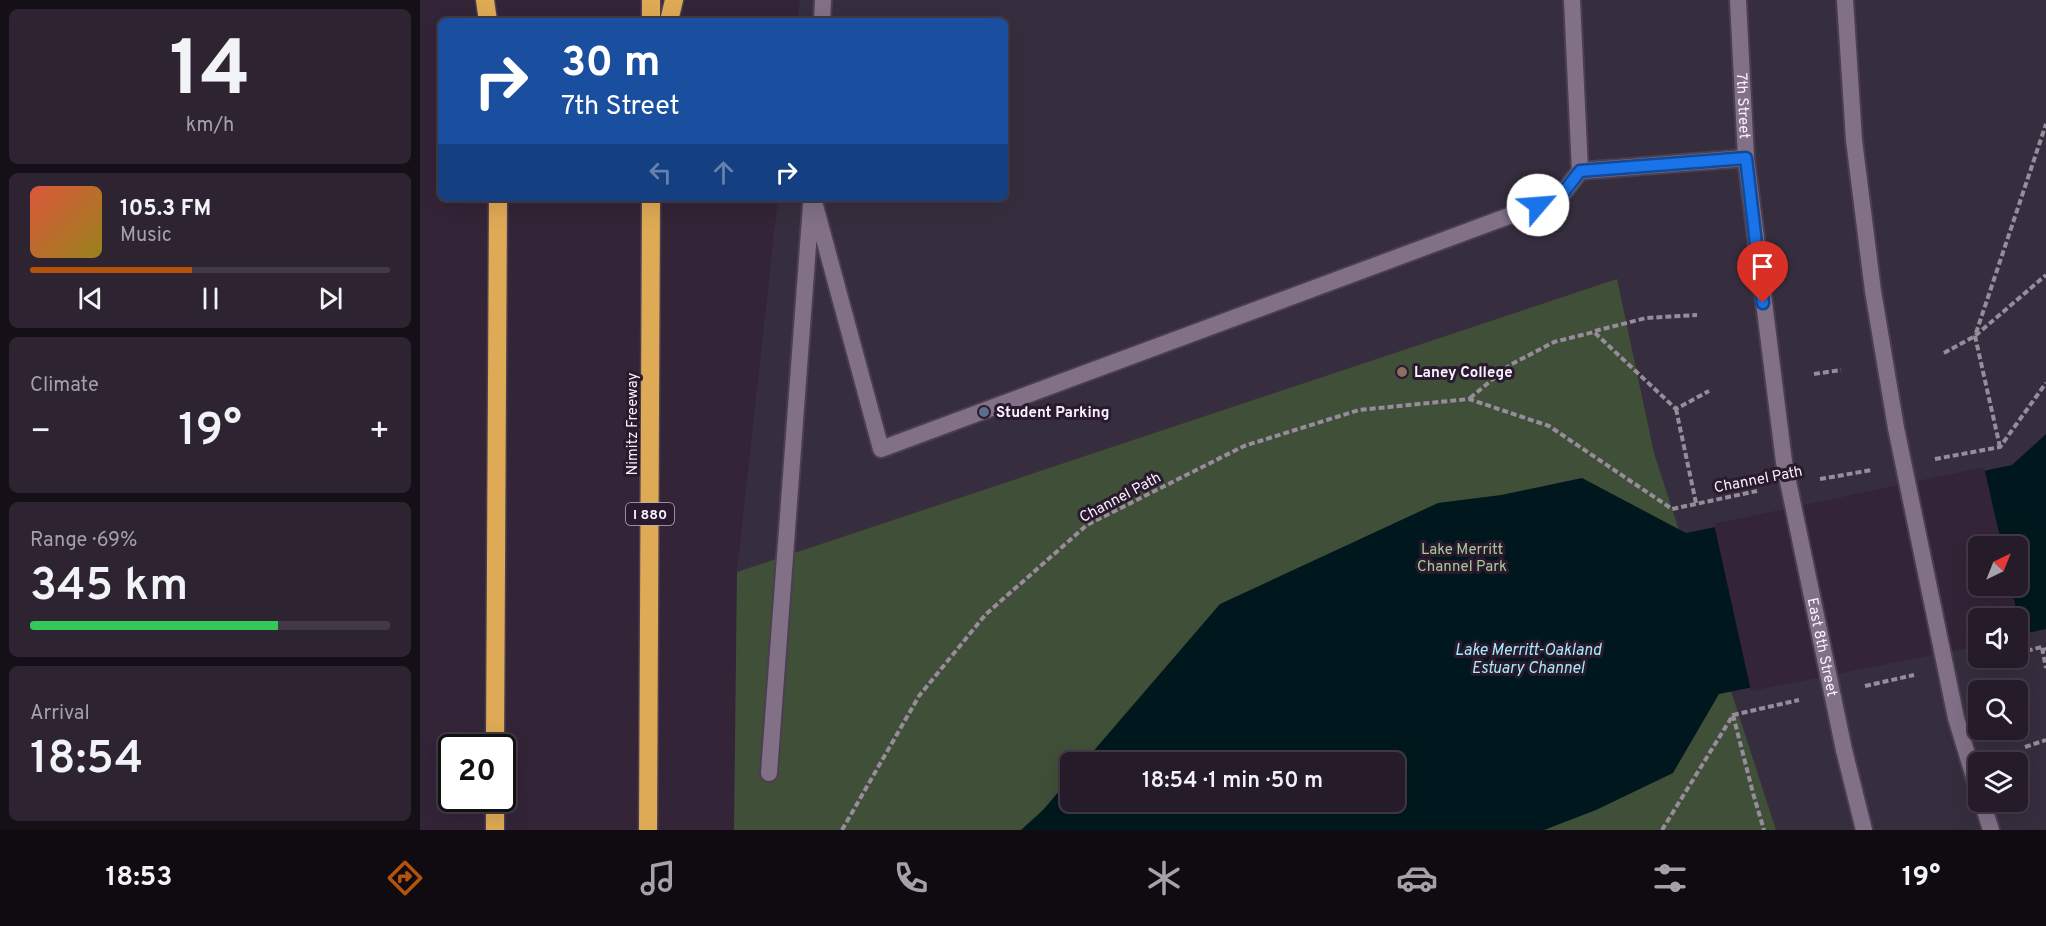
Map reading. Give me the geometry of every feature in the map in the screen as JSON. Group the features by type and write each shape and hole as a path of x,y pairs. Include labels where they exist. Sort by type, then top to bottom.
{"highway":[{"path":"485,0 488,18"},
{"path":"499,0 499,18"},
{"path":"651,0 651,18"},
{"path":"670,18 674,0"},
{"path":"495,734 498,201"},
{"name":"Nimitz Freeway","path":"648,830 651,201"},
{"path":"495,812 495,830"}],"main road":[{"path":"822,18 823,0"},
{"path":"813,201 881,449 1560,197 1580,171 1572,0"},
{"name":"7th Street","path":"1738,0 1746,158 1784,462"},
{"path":"1845,0 1855,151 1873,291 1896,428 1956,718 1968,757"},
{"path":"1580,171 1746,158"},
{"path":"770,772 812,201"},
{"name":"East 8th Street","path":"1784,462 1844,750 1864,830"},
{"path":"1985,812 1991,830"}],"path":[{"path":"2000,447 1975,336 2046,124"},
{"path":"1944,353 1975,336 2046,275"},
{"path":"1469,399 1510,365 1554,342 1646,318 1697,315"},
{"path":"1594,332 1676,409 1696,503"},
{"path":"1814,374 1841,370"},
{"path":"1933,459 2000,447 2046,383"},
{"path":"1676,409 1709,391"},
{"name":"Channel Path","path":"842,830 919,696 986,614 1087,525 1244,446 1359,410 1469,399 1549,426 1672,509 1768,489"},
{"name":"Channel Path","path":"1811,481 1877,469"},
{"path":"2028,651 2044,649 2046,668"},
{"path":"1733,715 1752,793 1764,830"},
{"path":"2025,747 2046,740"}],"shaded area":[{"name":"Laney College","path":"800,0 2046,0 2046,830 734,830 737,571 778,201 1008,201 1008,18 797,18"}],"green space":[{"name":"Lake Merritt Channel Park","path":"1617,279 1654,453 1776,830 734,830 737,572"}],"water":[{"name":"Lake Merritt-Oakland Estuary Channel","path":"2046,434 2046,629 2028,633 2028,608 1968,608 1968,644 1719,694 1673,773 1596,810 1544,830 1021,830 1043,810 1060,790 1060,812 1405,812 1405,752 1093,752 1220,604 1438,503 1501,495 1582,478 1686,533 2012,465"}],"pier":[{"path":"1984,467 2000,536 1968,536 1968,596 2013,596 2016,608 1968,608 1968,648 1751,691 1714,524"}],"place":[{"name":"Laney College","path":"1402,372"},
{"name":"Student Parking","path":"984,412"}],"route":[{"path":"1538,205 1560,197 1580,171 1746,158 1763,303"}]}
